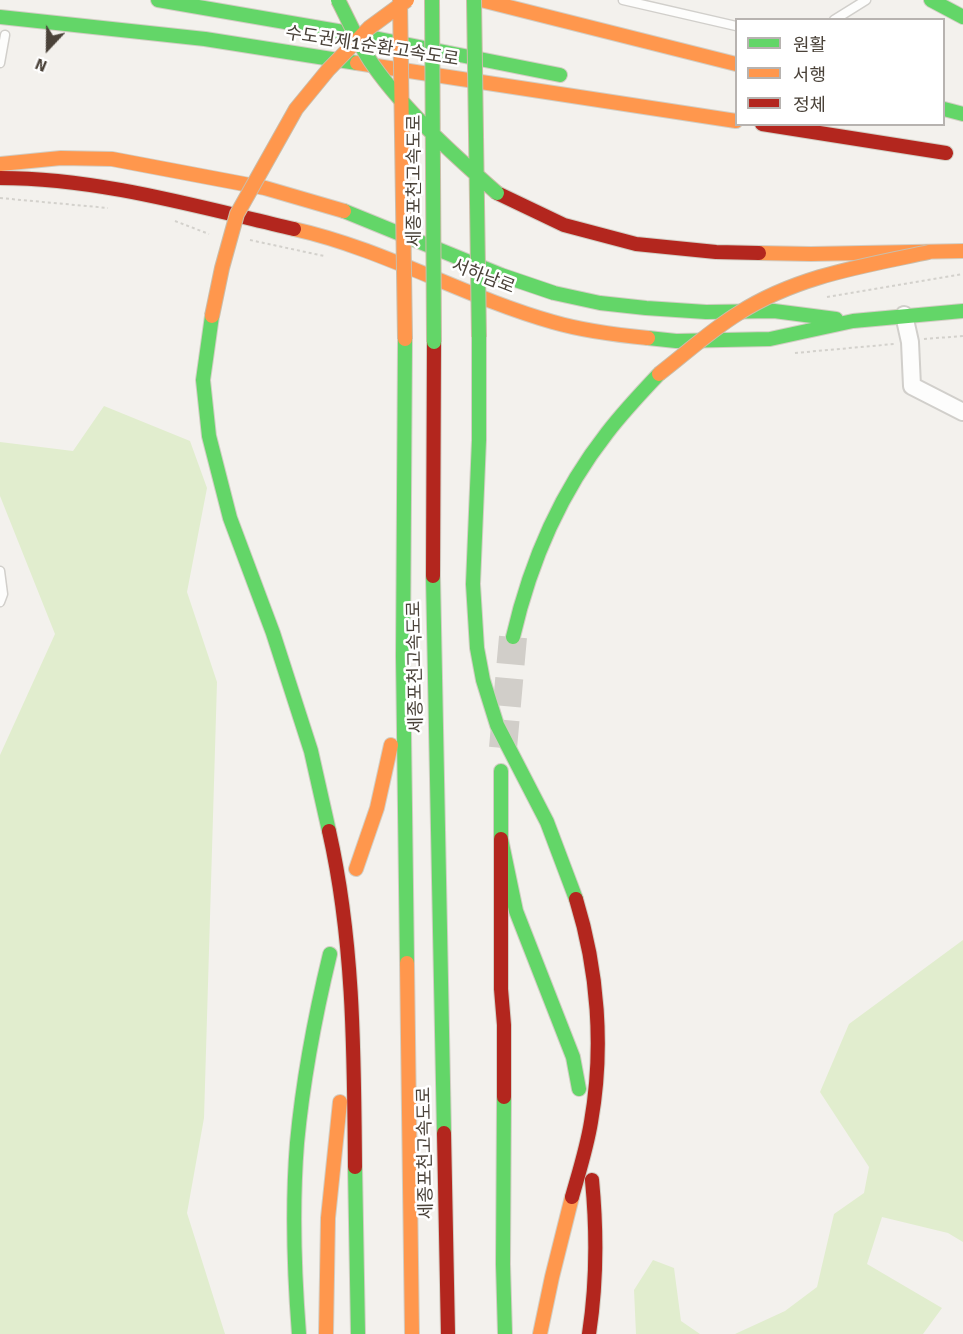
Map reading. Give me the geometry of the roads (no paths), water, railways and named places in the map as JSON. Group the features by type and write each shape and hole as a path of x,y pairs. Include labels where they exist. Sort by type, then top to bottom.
{"main road":[{"name":"수도권제1순환고속도로","path":"158,0 349,33 572,78"},
{"path":"338,0 367,56 379,72 405,103 457,157 497,193 564,225 636,244 716,252 963,251"},
{"name":"세종포천고속도로","path":"400,0 405,339 402,421 403,656 412,1334"},
{"path":"358,1334 353,1013 339,876 311,751 273,633 230,518 209,436 203,380 212,316 237,214 263,165 296,109 328,70 369,28 407,0"},
{"name":"세종포천고속도로","path":"432,0 435,342 433,576 448,1334"},
{"path":"474,0 479,337 478,444 472,586 477,642 492,710 505,744 548,824 574,893 584,925 593,970 596,1002 597,1063 591,1124 547,1296 540,1334"},
{"path":"481,0 735,64"},
{"path":"931,0 963,17"},
{"name":"수도권제1순환고속도로","path":"0,17 206,39 735,121"},
{"path":"666,96 735,111"},
{"path":"945,110 963,114"},
{"path":"775,126 963,156"},
{"path":"816,126 946,153"},
{"name":"서하남로","path":"0,164 61,158 112,159 265,188 367,219 554,293 600,303 706,312 774,311 853,321"},
{"name":"서하남로","path":"0,178 59,181 143,195 321,235 373,252 498,303 553,322 615,335 676,341 770,339 853,321 963,311"},
{"path":"513,637 520,603 538,551 565,495 607,432 659,374 738,313 779,291 818,276 929,252"},
{"path":"356,870 375,819 387,770 403,656"},
{"path":"501,771 505,1334"},
{"path":"501,839 516,911 573,1057 579,1089"},
{"path":"299,1334 293,1249 296,1154 309,1045 330,954"},
{"path":"326,1334 327,1220 334,1147 353,1013"},
{"path":"399,1334 408,1148"},
{"path":"589,1334 596,1273 596,1216 592,1180"}],"street":[{"path":"904,315 910,342 912,386 963,412"}],"lane":[{"path":"622,0 735,26"},
{"path":"837,18 866,0"},
{"path":"0,63 5,35"},
{"path":"0,571 3,594 0,602"}],"tunnel":[{"path":"503,748 513,637"}]}
